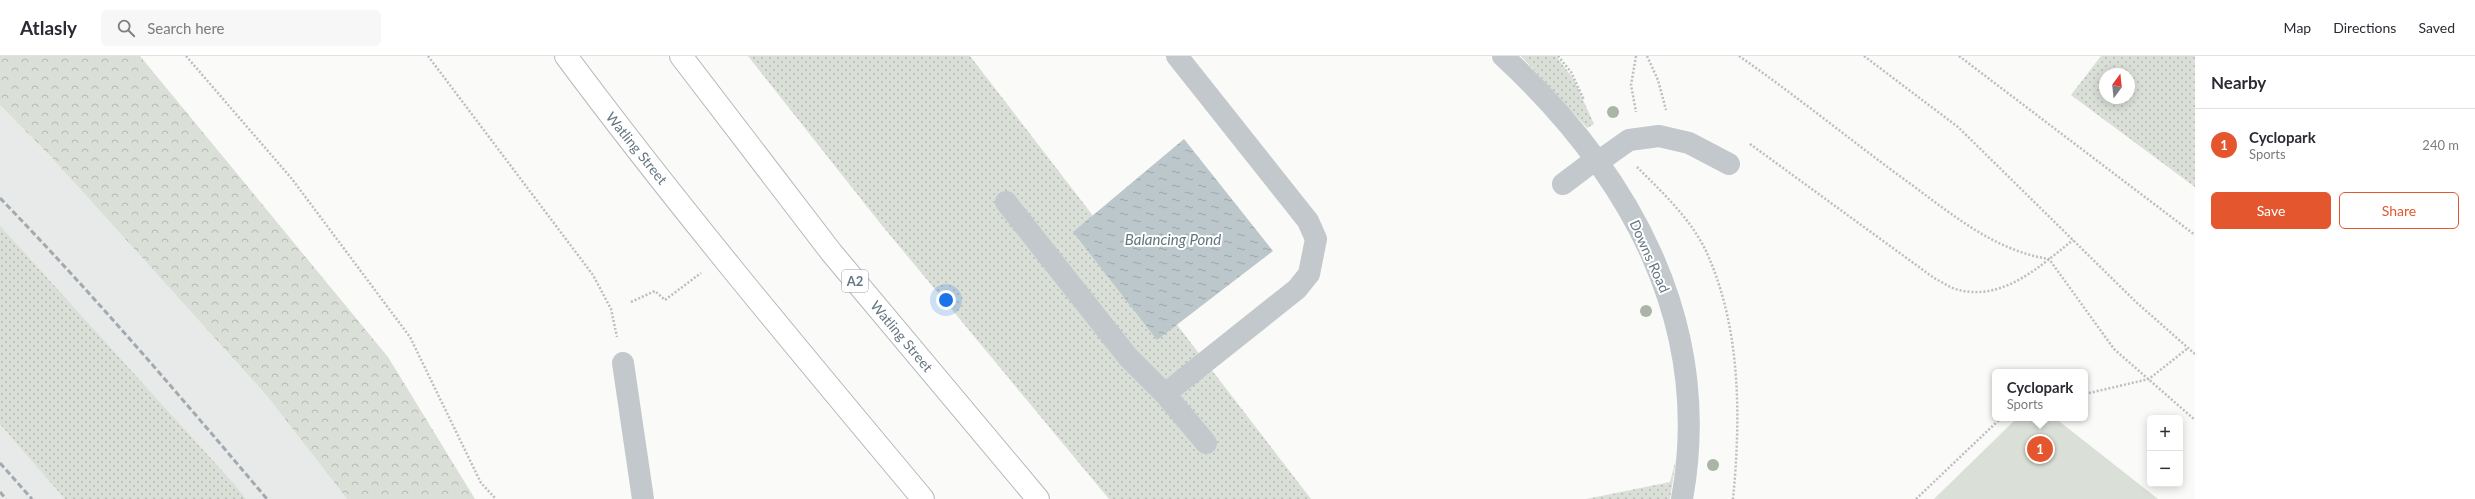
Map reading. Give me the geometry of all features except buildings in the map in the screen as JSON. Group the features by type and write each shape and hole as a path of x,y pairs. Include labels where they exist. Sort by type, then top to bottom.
{"highway":[{"name":"Watling Street","path":"566,56 724,256 923,499"},
{"name":"Watling Street","path":"681,56 831,252 1038,499"}],"street":[{"path":"1165,394 1297,289 1310,274 1316,239 1308,221 1178,56"},
{"name":"Downs Road","path":"1503,56 1545,98 1597,160 1626,204 1652,253 1676,317 1686,376 1689,441 1682,499"},
{"path":"1563,184 1629,140 1666,136 1689,143 1729,164"},
{"path":"1006,202 1128,357 1165,394 1206,443"},
{"path":"623,363 643,499"}],"path":[{"path":"186,56 292,179 410,336 481,484 496,499"},
{"path":"428,56 593,275 611,309"},
{"path":"1558,56 1571,72 1585,102"},
{"path":"1636,56 1631,85 1637,115"},
{"path":"1647,56 1658,80 1667,111"},
{"path":"1739,56 1839,132 1974,230 2027,256 2049,259 2114,349 2195,420"},
{"path":"1864,56 1958,127 2072,240 2195,354"},
{"path":"1959,56 2195,235"},
{"path":"1659,112 1667,111 1674,113"},
{"path":"1746,141 1934,278 1958,290 1984,293 2022,279 2072,240"},
{"path":"1618,148 1677,207 1706,251 1731,324 1736,395 1736,463 1733,499"},
{"path":"631,302 655,291 665,300 724,256"},
{"path":"2088,393 2149,379 2188,348"},
{"path":"1916,499 1998,421"}],"shaded area":[{"path":"0,105 53,159 267,396 347,499 0,499"}],"green space":[{"path":"0,56 140,56 388,357 475,499 347,499 267,396 53,159 0,105"},
{"path":"748,56 970,56 1311,499 1109,499 880,223"},
{"path":"1521,56 1556,56 1574,80 1594,124 1587,128"},
{"path":"2101,56 2195,56 2195,187 2071,95"},
{"path":"0,226 246,499 65,499 0,424"},
{"path":"2014,421 2059,421 2158,499 1934,499"},
{"path":"1676,459 1670,499 1586,499 1670,482"}],"water":[{"name":"Balancing Pond","path":"1184,139 1273,251 1157,340 1073,232"}],"railway":[{"path":"0,198 103,309 267,499"},
{"path":"0,463 32,499"},
{"path":"0,492 6,499"}],"place":[{"name":"Cyclopark","path":"2040,449"}]}
